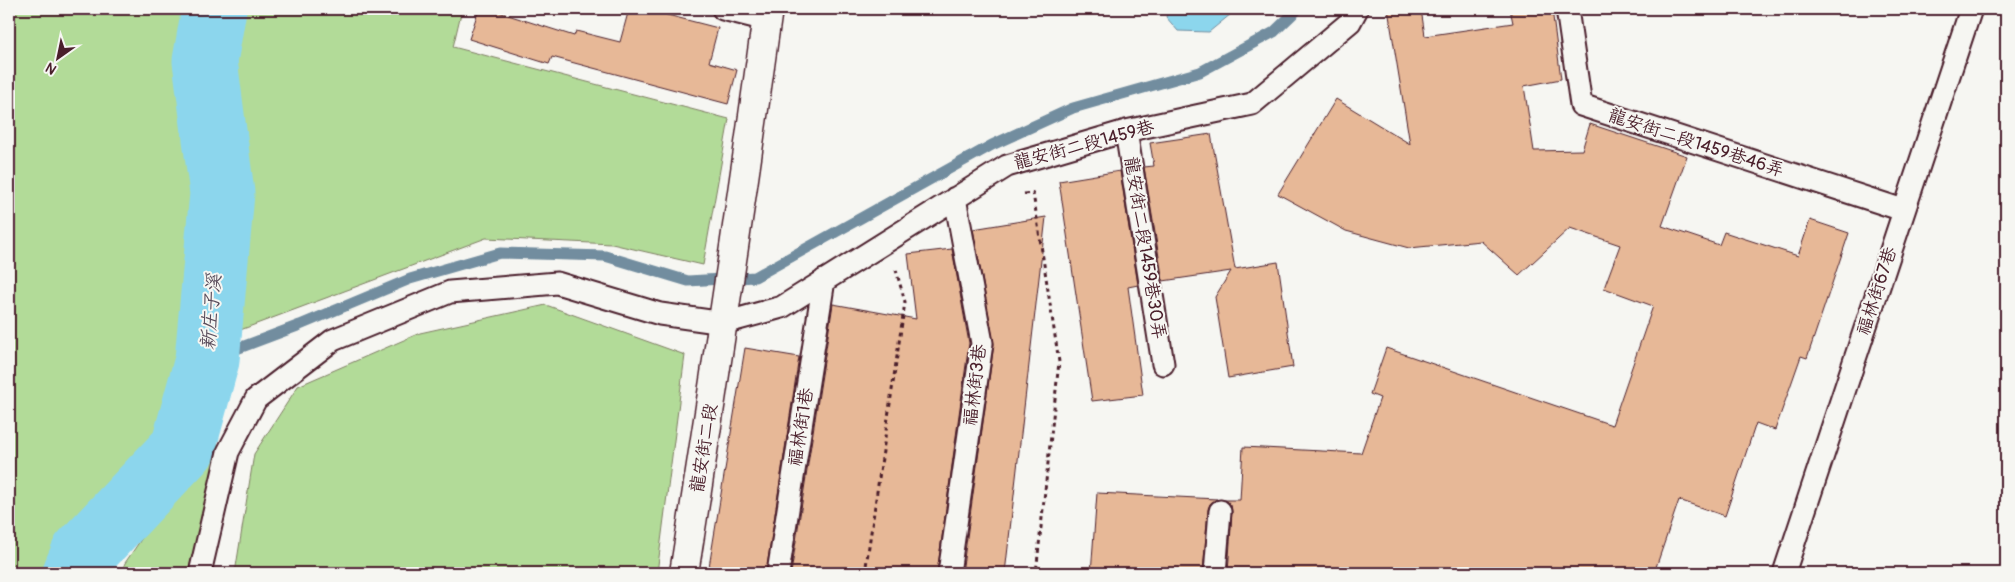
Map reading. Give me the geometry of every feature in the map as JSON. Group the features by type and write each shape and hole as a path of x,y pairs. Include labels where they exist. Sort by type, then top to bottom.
{"street":[{"name":"龍安街二段","path":"684,573 724,323 731,258 767,14"}],"lane":[{"path":"723,9 767,14"},
{"name":"龍安街二段1459巷","path":"724,323 782,307 1007,166 1126,131 1252,104 1350,22 1357,9"},
{"name":"龍安街二段1459巷46弄","path":"1567,9 1580,105 1903,210"},
{"name":"福林街67巷","path":"1784,573 1970,9"},
{"name":"龍安街二段1459巷30弄","path":"1126,131 1163,364"},
{"name":"福林街3巷","path":"949,573 982,343 955,198"},
{"name":"福林街1巷","path":"778,573 824,280"},
{"path":"200,573 228,452 256,399 333,340 450,292 557,283 660,314 724,323"},
{"path":"1215,573 1220,511"}],"path":[{"path":"1033,193 1059,362 1036,573"},
{"path":"865,573 905,302 898,276"}],"green space":[{"path":"9,9 192,9 179,58 201,201 184,357 159,428 61,553 53,573 9,573"},
{"path":"238,9 462,9 453,47 729,119 703,265 612,244 486,238 235,332 251,192 227,53"},
{"path":"546,305 685,355 657,573 235,573 254,454 298,386 420,333"},
{"path":"210,438 219,445 188,573 121,573 125,563"}],"water":[{"path":"1168,9 1229,9 1231,14 1209,32 1178,31 1166,17"}],"building":[{"path":"479,9 489,9 574,36 576,31 620,42 629,9 644,9 718,28 709,62 737,70 728,104 552,57 549,64 469,39"},
{"path":"1388,9 1421,9 1425,36 1513,23 1510,9 1552,9 1561,79 1524,86 1534,151 1582,150 1590,124 1687,156 1662,226 1719,245 1724,232 1798,256 1810,220 1849,233 1807,358 1801,356 1775,430 1756,423 1725,516 1679,500 1654,573 1228,573 1232,512 1231,505 1224,500 1240,500 1243,447 1361,453 1380,398 1370,394 1386,348 1612,425 1653,306 1604,288 1620,245 1570,228 1519,275 1481,241 1409,248 1346,231 1278,194 1336,99 1410,144"},
{"path":"1211,134 1235,269 1278,262 1293,367 1228,378 1215,297 1231,271 1163,281 1144,167 1154,166 1150,143"},
{"path":"1120,171 1138,285 1128,287 1143,395 1092,401 1059,181"},
{"path":"1046,217 1005,573 962,573 994,344 973,229"},
{"path":"952,249 969,343 937,573 791,573 833,304 916,319 908,254"},
{"path":"745,348 799,357 766,573 708,573"},
{"path":"1097,493 1217,499 1210,504 1208,510 1203,573 1091,573"}],"waterway":[{"name":"新庄子溪","path":"75,573 83,554 183,448 207,360 222,193 205,61 214,9"},
{"path":"207,360 300,325 410,279 500,253 605,256 688,281 755,277 992,145 1073,108 1200,72 1274,32 1298,9"}]}
